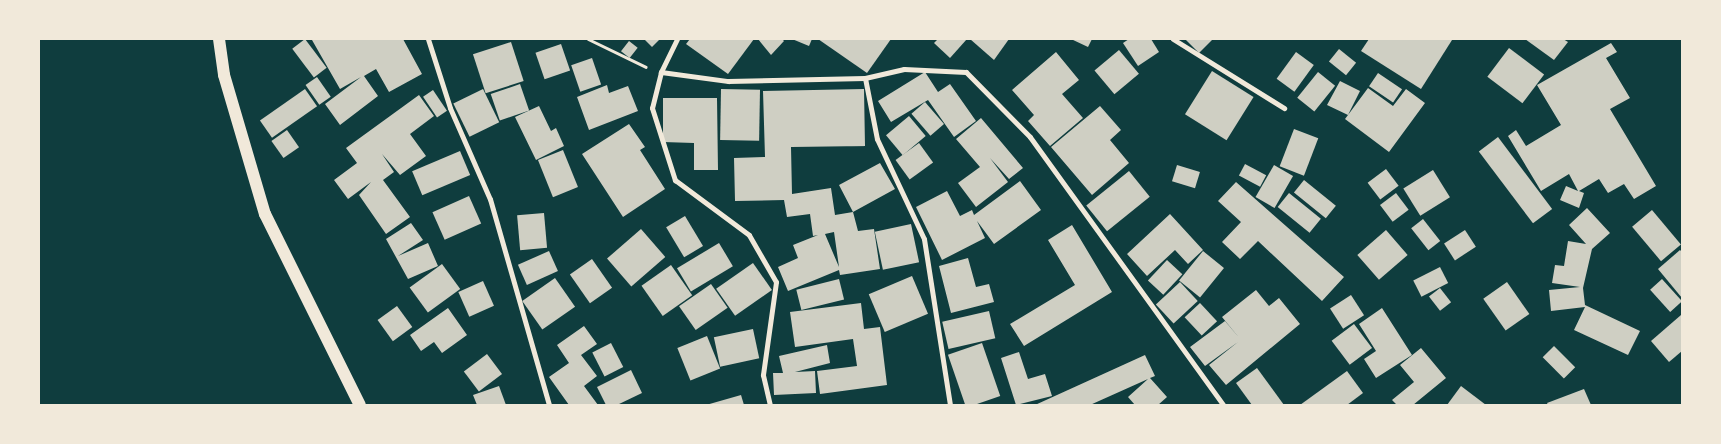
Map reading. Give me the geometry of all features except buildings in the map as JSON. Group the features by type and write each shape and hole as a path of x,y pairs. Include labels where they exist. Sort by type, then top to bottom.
{"main road":[{"path":"219,39 224,75 265,214 360,405"}],"street":[{"path":"428,39 450,108 490,199 549,405"},
{"path":"677,39 661,72 652,108 675,180 749,235 776,282 763,375 770,405"},
{"path":"1173,39 1284,108"},
{"path":"661,72 728,81 866,78 904,69 966,72 1030,136 1223,405"},
{"path":"866,78 877,139 924,239 950,405"}],"path":[{"path":"588,39 661,72"}]}
